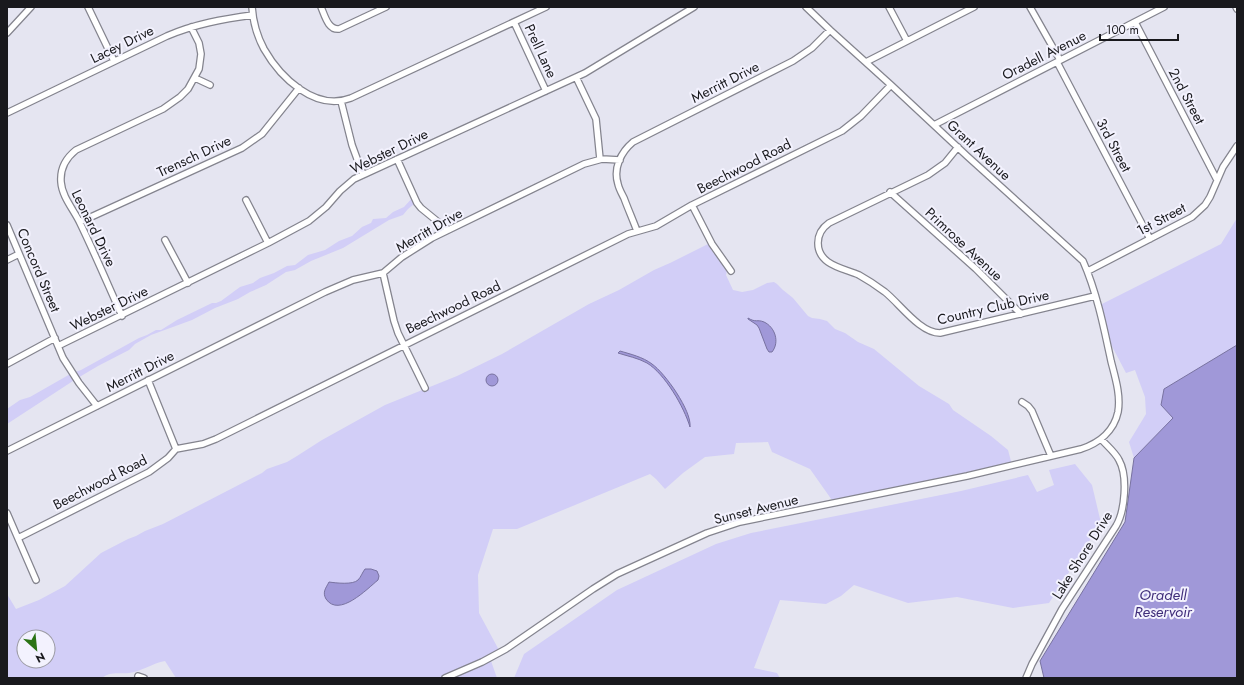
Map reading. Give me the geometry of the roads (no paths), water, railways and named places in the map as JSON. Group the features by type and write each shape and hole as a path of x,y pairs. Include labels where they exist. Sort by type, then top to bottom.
{"street":[{"path":"7,33 31,7"},
{"path":"88,7 114,61"},
{"path":"252,7 258,35 270,59 286,78 299,88 318,99 326,101 341,101 358,95 546,7"},
{"path":"321,7 330,26 340,29 386,7"},
{"name":"Webster Drive","path":"58,346 122,316 268,243 309,221 347,185 363,175 576,77 605,62 694,7"},
{"name":"Grant Avenue","path":"806,7 1083,261 1091,278 1119,402 1113,424 1101,439"},
{"path":"889,7 907,41"},
{"path":"866,62 974,7"},
{"name":"3rd Street","path":"1030,7 1150,239"},
{"name":"Oradell Avenue","path":"934,125 1164,7"},
{"name":"Lacey Drive","path":"7,113 167,36 191,27 224,19 253,15"},
{"name":"Prell Lane","path":"514,22 546,91"},
{"name":"2nd Street","path":"1135,22 1217,180"},
{"name":"Leonard Drive","path":"122,316 80,222 64,194 62,187 62,172 66,160 71,154 81,147 163,109 172,104 188,89 199,69 201,54 199,43 191,27"},
{"name":"Merritt Drive","path":"7,451 325,292 353,280 383,273 402,257 448,230 584,164 600,159 611,158 620,160 624,152 633,142 793,62 812,48 830,30"},
{"name":"Prell Lane","path":"576,77 596,119 600,159"},
{"path":"194,78 210,85"},
{"name":"Beechwood Road","path":"18,538 149,472 168,458 176,449 203,444 216,439 628,234 656,226 692,205 842,131 861,116 891,85"},
{"name":"Trensch Drive","path":"80,222 235,151 251,142 262,134 299,88"},
{"path":"341,101 352,145 363,175"},
{"name":"1st Street","path":"1088,271 1192,217 1210,198 1223,167 1237,146"},
{"name":"Country Club Drive","path":"958,148 945,163 928,175 890,192 829,222 824,226 819,235 818,245 819,250 825,260 859,275 889,296 923,328 940,333 1095,296"},
{"path":"397,159 418,205 448,230"},
{"path":"620,160 617,168 617,182 637,231"},
{"name":"Primrose Avenue","path":"890,192 976,269 1021,314"},
{"path":"246,200 268,243"},
{"path":"692,205 712,244 731,271"},
{"name":"Concord Street","path":"7,225 58,346 70,370 97,406"},
{"path":"165,240 188,283"},
{"path":"7,260 19,254"},
{"path":"383,273 394,321 404,346 425,388"},
{"path":"7,364 55,338"},
{"path":"148,380 176,449"},
{"path":"1022,402 1032,411 1051,456"},
{"name":"Sunset Avenue","path":"446,678 482,662 506,649 605,581 723,527 740,522 967,476 1088,447 1101,439"},
{"name":"Lake Shore Drive","path":"1026,678 1062,609 1116,526 1121,515 1123,508 1124,480 1122,468 1116,456 1101,439"},
{"path":"7,513 36,580"}],"water":[{"path":"748,318 764,322 771,327 776,339 776,344 772,352 769,352 767,349 757,325"},
{"name":"Oradell Reservoir","path":"1237,345 1237,678 1044,678 1040,661 1125,522 1134,458 1173,418 1161,405 1164,389"},
{"path":"620,351 645,359 664,375 677,393 687,412 690,427 679,401 667,383 654,368 636,358 618,353"},
{"path":"494,374 497,375 497,385 490,386 487,385 486,378 487,375"},
{"path":"365,569 377,571 379,576 378,580 360,595 345,604 338,605 332,604 326,599 324,592 329,582 356,582"}]}
